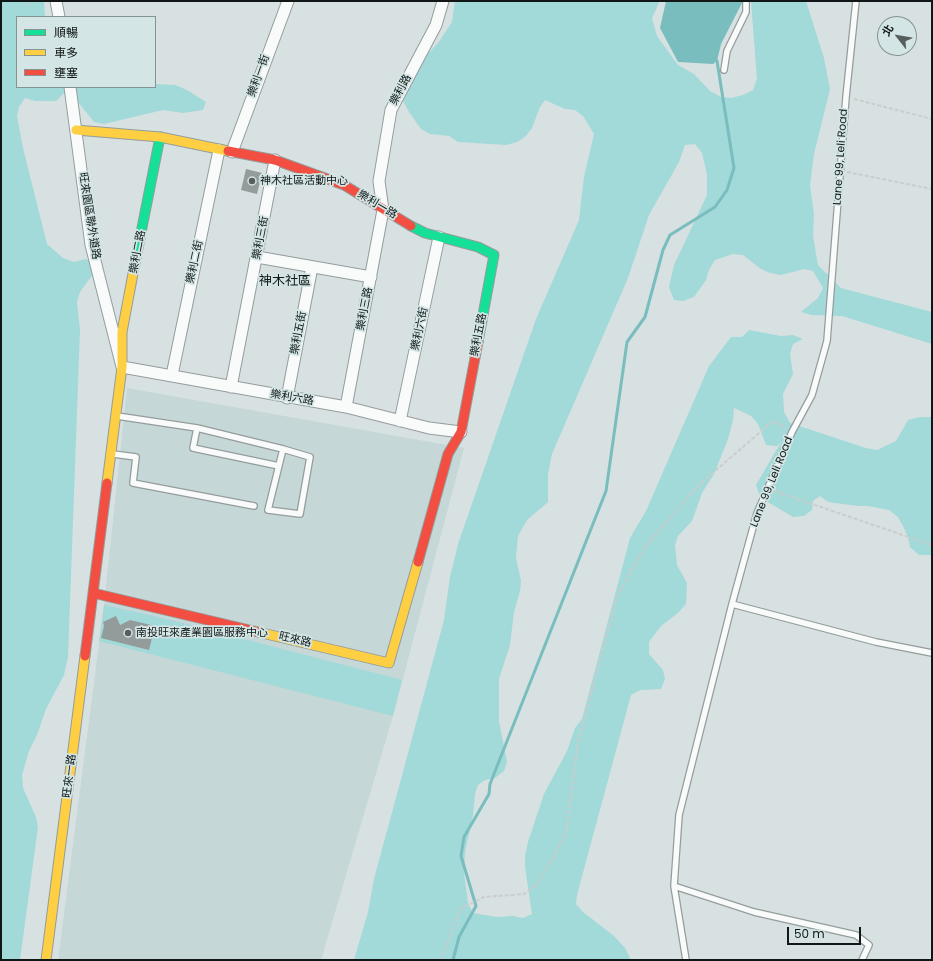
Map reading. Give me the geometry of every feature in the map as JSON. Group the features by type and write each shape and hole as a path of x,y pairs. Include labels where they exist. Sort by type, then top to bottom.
{"street":[{"path":"56,1 59,16"},
{"name":"樂利一街","path":"232,152 288,1"},
{"name":"樂利路","path":"383,210 379,181 391,110 436,25 443,1"},
{"name":"旺來園區聯外道路","path":"70,88 91,245 122,367"},
{"name":"樂利一路","path":"76,130 160,137 219,150 276,160 344,185 383,210 426,233 478,247"},
{"name":"樂利二路","path":"122,367 122,332 160,137"},
{"name":"樂利二街","path":"172,375 219,150"},
{"name":"樂利三街","path":"231,387 276,160"},
{"name":"樂利三路","path":"346,407 383,210"},
{"name":"樂利六街","path":"400,421 439,237"},
{"name":"樂利五路","path":"461,432 494,255 478,247"},
{"path":"257,257 312,268 371,277"},
{"name":"樂利五街","path":"287,398 312,268"},
{"path":"93,593 122,367"},
{"name":"樂利六路","path":"122,367 172,375 287,398 346,407 429,428 461,432"},
{"name":"旺來路","path":"93,593 389,663 448,454 461,432"},
{"name":"旺來一路","path":"46,960 93,593"}],"lane":[{"path":"724,70 727,50 746,12 746,1"},
{"name":"Lane 99, Leli Road","path":"686,960 674,886 680,815 732,604 757,513 792,432 812,395 827,341 846,97 856,1"},
{"path":"116,416 197,428 284,449 310,457 300,514 268,510 284,449"},
{"path":"197,428 193,448 279,466"},
{"path":"111,454 136,457 133,483 254,506"},
{"path":"732,604 876,642 932,653"},
{"path":"674,886 754,912 856,935 870,945 862,960"}],"path":[{"path":"29,1 29,6"},
{"path":"846,97 932,118"},
{"path":"840,171 932,189"},
{"path":"441,960 460,909 484,897 524,894 537,885 566,834 578,742 617,597 644,548 701,483 773,421 792,432"},
{"path":"768,489 932,545"}],"shaded area":[{"path":"1,1 44,1 45,16 16,16 16,88 156,88 156,84 175,85 187,90 206,102 203,110 183,113 163,110 104,124 94,122 74,97 64,93 56,101 35,101 25,98 19,107 17,116 23,148 47,244 63,258 74,262 86,259 95,265 93,274 80,292 77,302 80,330 68,657 64,675 46,709 37,735 29,751 22,775 23,788 36,817 38,827 20,960 1,960"},
{"path":"455,1 658,1 659,3 652,18 657,36 678,65 694,74 710,91 721,97 731,98 743,95 753,90 757,79 751,1 806,1 824,58 830,89 814,154 810,185 814,214 813,236 818,265 841,288 932,312 932,344 842,316 811,315 801,312 818,298 823,288 813,271 804,269 781,275 770,273 761,269 743,255 733,254 715,260 709,270 706,280 694,297 683,301 674,300 669,287 674,265 707,195 707,174 702,153 695,144 685,145 679,162 649,215 628,278 552,454 548,474 548,502 527,520 518,536 516,558 521,581 520,591 514,612 510,645 499,679 499,721 507,762 504,771 495,778 485,780 478,785 475,794 473,815 465,852 464,873 468,903 473,913 497,917 513,916 523,918 532,914 525,867 525,856 528,842 544,794 567,751 575,728 582,719 630,538 646,511 709,366 731,337 742,337 749,330 781,336 793,335 803,339 793,344 790,354 793,374 783,394 784,412 790,423 866,448 877,450 896,441 908,420 920,417 932,417 932,555 919,555 910,547 908,537 898,517 889,510 868,506 828,502 820,496 813,501 812,510 804,516 793,517 766,501 759,494 756,485 781,442 777,446 766,445 758,424 751,416 734,408 733,420 728,439 714,474 702,493 692,521 678,536 675,545 677,565 687,583 686,604 678,613 661,626 649,642 649,654 663,670 665,679 661,689 640,690 631,695 577,895 576,904 583,912 614,936 625,948 631,960 354,960 368,912 374,879 444,620 450,577 458,544 536,319 579,220 584,177 594,134 583,116 575,110 565,109 545,100 540,107 532,128 526,136 517,142 506,145 458,142 449,136 430,134 421,129 403,101 422,60 438,43 452,22"},
{"path":"666,1 743,1 721,44 717,61 713,64 678,62 660,28"},
{"path":"127,388 464,448 393,716 321,960 58,960 104,605"},
{"path":"104,605 163,618 402,680 393,716 99,641"}],"building":[{"name":"神木社區活動中心","path":"246,169 262,173 257,194 241,190"},
{"name":"南投旺來產業園區服務中心","path":"116,616 120,625 130,620 155,626 149,650 101,638 104,626 103,622"}],"waterway":[{"path":"453,960 459,937 476,906 461,856 464,837 489,794 490,784 606,491 627,342 645,317 663,250 670,235 715,207 727,190 734,168 717,61"}],"traffic: fast":[{"path":"135,263 160,137"},
{"path":"411,226 425,233 478,247 494,255 478,342"}],"traffic: slow":[{"path":"76,130 160,137 228,151"},
{"path":"107,483 122,367 122,332 135,263"},
{"path":"258,632 389,663 418,562"},
{"path":"46,960 85,656"}],"traffic: jam":[{"path":"228,151 275,160 344,185 411,226"},
{"path":"418,562 448,454 461,432 478,342"},
{"path":"85,656 107,483"},
{"path":"93,593 258,632"}],"place":[{"name":"神木社區活動中心","path":"252,181"},
{"name":"南投旺來產業園區服務中心","path":"128,633"}],"district":[{"name":"神木社區","path":"285,282"}]}
